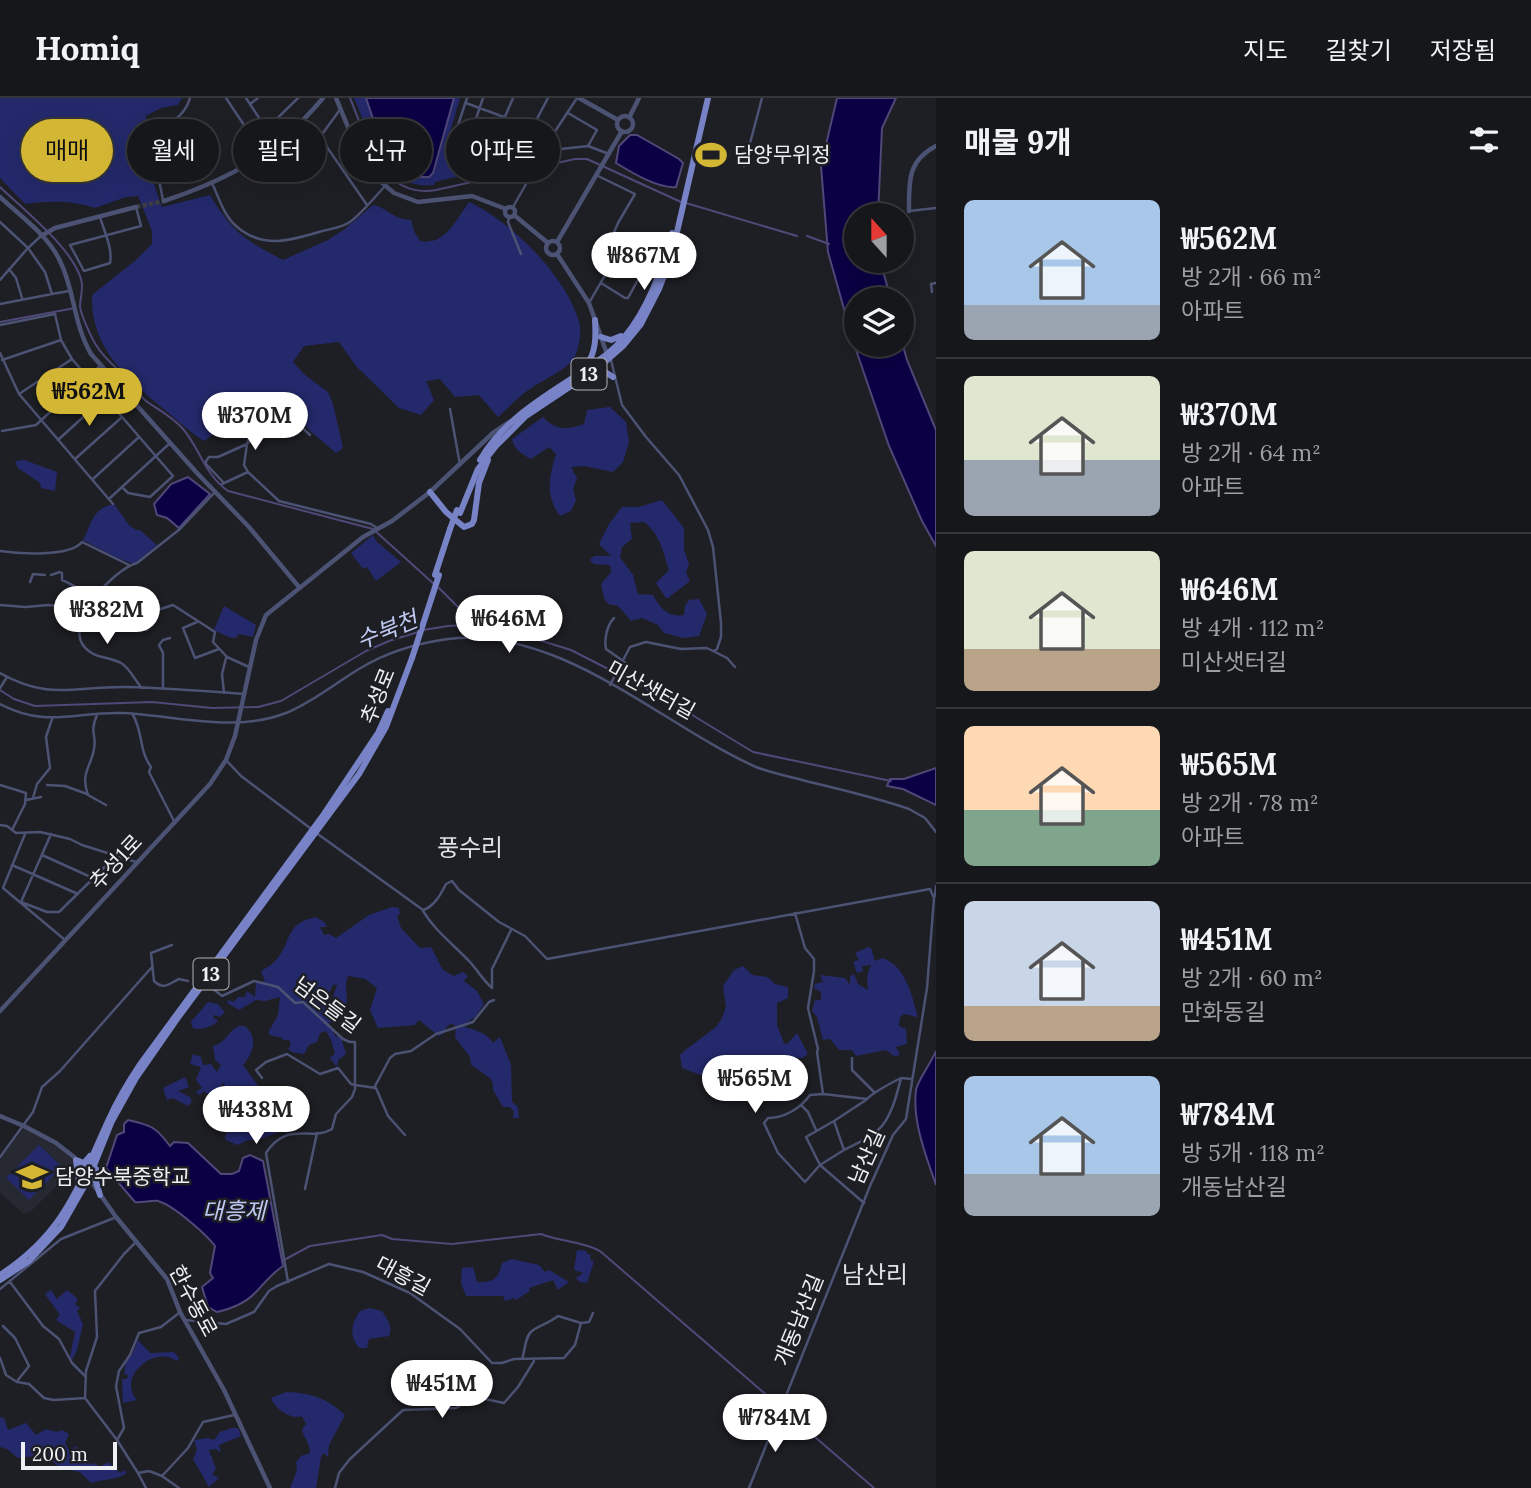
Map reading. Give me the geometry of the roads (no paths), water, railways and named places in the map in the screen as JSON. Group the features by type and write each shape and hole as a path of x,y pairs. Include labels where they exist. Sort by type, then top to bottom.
{"main road":[{"name":"추성로","path":"608,356 654,289 666,258 684,195 706,98"},
{"name":"추성로","path":"0,1278 29,1261 61,1227 136,1078 315,832 378,733 411,657 464,489 483,454 521,413 618,351 641,324 671,258 680,210"},
{"path":"582,374 594,348 596,320"},
{"path":"601,337 611,340 625,333"},
{"path":"582,374 602,370 613,374 613,361 618,351"},
{"name":"추성로","path":"458,511 478,469 496,446 526,416 582,374"},
{"path":"430,492 452,518 464,527 472,524 479,483 496,446"},
{"name":"추성로","path":"0,1278 54,1227 88,1176 115,1105 141,1063 315,832"},
{"path":"76,1160 81,1163 88,1160 115,1105"},
{"path":"100,1195 95,1170 114,1118"},
{"path":"76,1160 80,1176 77,1191"},
{"path":"61,1227 85,1192 92,1189 100,1195"}],"street":[{"path":"190,98 186,109 177,119 155,130 150,140 164,201 212,183 233,171"},
{"path":"226,98 240,119"},
{"path":"246,98 260,119"},
{"path":"250,104 258,98"},
{"path":"278,119 298,98"},
{"path":"305,119 323,98"},
{"path":"336,98 357,151 372,174 385,186 406,199 418,202 472,196 506,209 548,243 557,242"},
{"path":"475,119 483,98"},
{"path":"504,117 513,98"},
{"path":"537,119 548,98"},
{"path":"560,125 578,98 618,120"},
{"path":"630,116 639,98"},
{"path":"744,166 762,98"},
{"path":"460,119 466,100 507,119"},
{"path":"326,129 341,109"},
{"path":"568,113 597,130 588,146"},
{"path":"624,115 630,116 633,127 629,131 622,131 618,128 618,120 624,115"},
{"path":"557,242 622,131"},
{"path":"326,146 367,205"},
{"path":"560,149 588,146 609,154"},
{"path":"909,203 911,169 922,155 936,146"},
{"path":"589,303 612,260 613,235 635,194 596,175"},
{"path":"506,209 513,207 527,182"},
{"path":"212,183 229,218 236,226 264,241 287,242 342,226 385,186"},
{"path":"0,197 42,235 60,259 81,338 100,366 249,527 299,587"},
{"path":"0,280 42,235 55,229 136,207 141,226 105,234 70,245 84,271 110,263 111,257 105,234 100,217"},
{"path":"513,207 516,211 508,222 522,254"},
{"path":"914,210 936,208"},
{"path":"0,222 29,248 45,272 52,294"},
{"path":"0,231 4,227"},
{"path":"557,242 560,248 557,254"},
{"path":"548,243 548,253 557,254"},
{"path":"557,254 589,303 622,405 679,475 708,530 713,547 722,637 714,651"},
{"path":"601,284 628,298 640,276 612,260"},
{"path":"9,269 16,278 22,299"},
{"path":"932,292 931,284 936,283"},
{"path":"0,304 70,290"},
{"path":"0,325 55,314 61,340 72,359 173,476 150,498 128,493 122,487"},
{"path":"2,360 61,340"},
{"path":"0,353 19,394 113,504"},
{"path":"19,394 72,359"},
{"path":"2,431 36,425 100,366"},
{"path":"58,440 104,398"},
{"path":"450,409 460,464"},
{"name":"추성1로","path":"0,1011 210,784 226,760 239,723 259,627 265,615 369,533 392,521 430,492 494,432 521,413"},
{"path":"253,414 254,424 244,465 279,501 371,524 376,529"},
{"path":"75,459 121,418"},
{"path":"248,472 223,484 206,461 209,457 222,456 247,444 256,437 273,436 289,425 294,425 310,435"},
{"path":"93,479 139,437"},
{"path":"110,498 170,443"},
{"path":"142,688 123,664 90,653 81,642 80,632 87,611 94,597 113,577 129,565 137,563 175,534 215,492"},
{"path":"0,551 23,554 60,552 75,549 82,542 129,565"},
{"path":"51,575 62,573 62,580 94,597"},
{"path":"30,582 33,574 45,575"},
{"path":"0,605 49,606 87,611"},
{"path":"147,630 154,611 169,605 176,606 215,632 213,642 226,657 250,667"},
{"path":"614,618 610,622 605,645 606,649 624,663"},
{"path":"199,622 183,628 195,658 219,649"},
{"path":"163,689 163,653 159,645 170,638"},
{"name":"미산샛터길","path":"239,723 285,713 308,703 360,668 395,652 453,639 477,638 507,642 539,651 589,673 751,764 909,809 925,818 936,832"},
{"path":"610,684 633,644 646,642 689,649 707,648 727,658 735,667"},
{"path":"224,693 222,674 226,657"},
{"path":"0,673 29,687 49,690 111,687 244,696"},
{"path":"0,688 7,677"},
{"path":"0,704 16,712 52,719 133,714 239,723"},
{"path":"133,714 140,727 142,753 151,767 149,772 175,823"},
{"path":"88,795 85,774 95,748 92,730 97,715"},
{"path":"33,798 37,784 50,768 46,737 52,719"},
{"path":"226,760 241,776 422,909 444,938 471,963 492,988 492,969 511,930"},
{"path":"0,785 24,791 26,800 12,830"},
{"path":"47,785 65,786 106,805"},
{"path":"26,800 41,797"},
{"path":"0,825 16,833 51,834 137,863"},
{"path":"25,834 2,888 65,940"},
{"path":"51,834 21,902 47,912 59,912 117,855"},
{"path":"42,855 94,878"},
{"path":"12,865 78,894"},
{"path":"422,909 429,908 446,884 452,881 465,895 511,930 525,936 547,959 795,913 805,948 814,960 808,1008 818,1048 823,1094"},
{"name":"남산길","path":"816,1130 807,1137 820,1165 864,1203 893,1135 906,1119 927,988 936,886"},
{"name":"남산길","path":"795,913 930,889 934,898"},
{"path":"172,945 151,953 154,981 159,986 168,986 179,979 188,981"},
{"path":"0,1157 33,1112 41,1087 60,1071 152,967"},
{"name":"넘은들길","path":"207,984 222,996 254,981 278,987 295,1003 303,1002 343,1039 355,1042 355,1085"},
{"path":"374,1088 390,1058 395,1054 411,1051 436,1034 476,1020 489,1002 494,1000"},
{"path":"262,1078 256,1070 287,1054 320,1074 338,1069 351,1084 374,1088"},
{"path":"852,1058 852,1070 874,1092"},
{"path":"802,1106 808,1112 816,1130 857,1108 874,1092 901,1079 913,1079"},
{"name":"남산길","path":"834,1121 844,1150 879,1130 898,1092 901,1079"},
{"path":"288,1282 266,1153 275,1143 296,1132 329,1132 336,1114 352,1097 355,1085"},
{"path":"374,1088 388,1116 405,1135"},
{"path":"844,1150 820,1165 805,1182 778,1153 764,1124 768,1118 802,1106 810,1095 867,1099"},
{"name":"한수동로","path":"0,1116 56,1143 76,1160 116,1217 169,1283 180,1312 219,1380 270,1488"},
{"path":"306,1189 317,1133"},
{"name":"개동남산길","path":"749,1488 864,1203"},
{"path":"0,1289 61,1239 116,1217"},
{"path":"136,1242 96,1289 94,1303 97,1337 85,1376 85,1398 117,1440 146,1488"},
{"name":"대흥길","path":"185,1320 226,1324 254,1312 269,1291 329,1264 363,1272 403,1289 466,1334 492,1363 564,1358 575,1345 582,1323"},
{"path":"10,1282 43,1326 60,1339 72,1363 85,1376"},
{"path":"117,1440 124,1428 117,1390 119,1371 139,1334 160,1326 180,1312"},
{"path":"522,1359 528,1337 533,1330 547,1326 558,1315 582,1323 592,1320 593,1313"},
{"path":"3,1326 15,1338 29,1366 17,1382"},
{"path":"0,1358 6,1376 29,1384 48,1400 85,1398"},
{"path":"335,1488 339,1473 350,1459 403,1410 456,1408 480,1398 504,1403 519,1387 535,1360"},
{"path":"162,1476 188,1448 203,1422 235,1415"},
{"path":"138,1473 149,1471 179,1488"}],"water":[{"path":"366,98 454,98 432,174 432,119 373,119"},
{"path":"837,98 896,98 882,128 879,203 844,203 844,273 883,273 888,287 844,287 844,309 828,252 821,166"},
{"path":"630,135 637,135 683,163 676,187 653,183 616,163 619,146"},
{"path":"858,357 906,357 936,430 936,546 922,521 889,446"},
{"path":"188,477 210,494 179,528 167,518 157,515 154,504 171,484"},
{"path":"936,768 936,805 903,789 887,786 890,779 904,779"},
{"path":"936,1051 936,1185 921,1138 915,1102 917,1086"},
{"name":"대흥제","path":"128,1120 152,1128 170,1146 174,1142 188,1143 221,1174 239,1171 243,1158 250,1155 263,1161 283,1266 246,1301 217,1312 208,1307 202,1287 213,1278 210,1273 215,1246 189,1220 172,1208 158,1201 135,1202 106,1168 117,1135 124,1132 124,1124"}],"waterway":[{"path":"350,98 378,162 402,185 417,190 436,190 575,159 587,159 681,202"},
{"path":"0,187 58,242 76,267 82,283 80,306 89,332 100,351 144,399 184,430 220,485 228,491 373,529 434,584"},
{"path":"686,203 797,236"},
{"path":"807,236 829,244"},
{"path":"0,322 75,308"},
{"path":"439,588 458,607 467,625"},
{"name":"수북천","path":"423,630 467,625 510,631 571,650 661,696 753,752 891,781"},
{"name":"수북천","path":"0,690 14,699 35,706 152,702 212,708 258,707 281,701 366,651 418,632"},
{"path":"282,1261 310,1246 382,1235 392,1239 452,1244 541,1234 593,1248 600,1251 874,1488"}],"tunnel":[{"path":"136,207 164,201"}],"place":[{"name":"담양무위정","path":"711,155"},
{"name":"담양수북중학교","path":"32,1177"}],"district":[{"name":"풍수리","path":"470,848"},
{"name":"남산리","path":"875,1275"}]}
